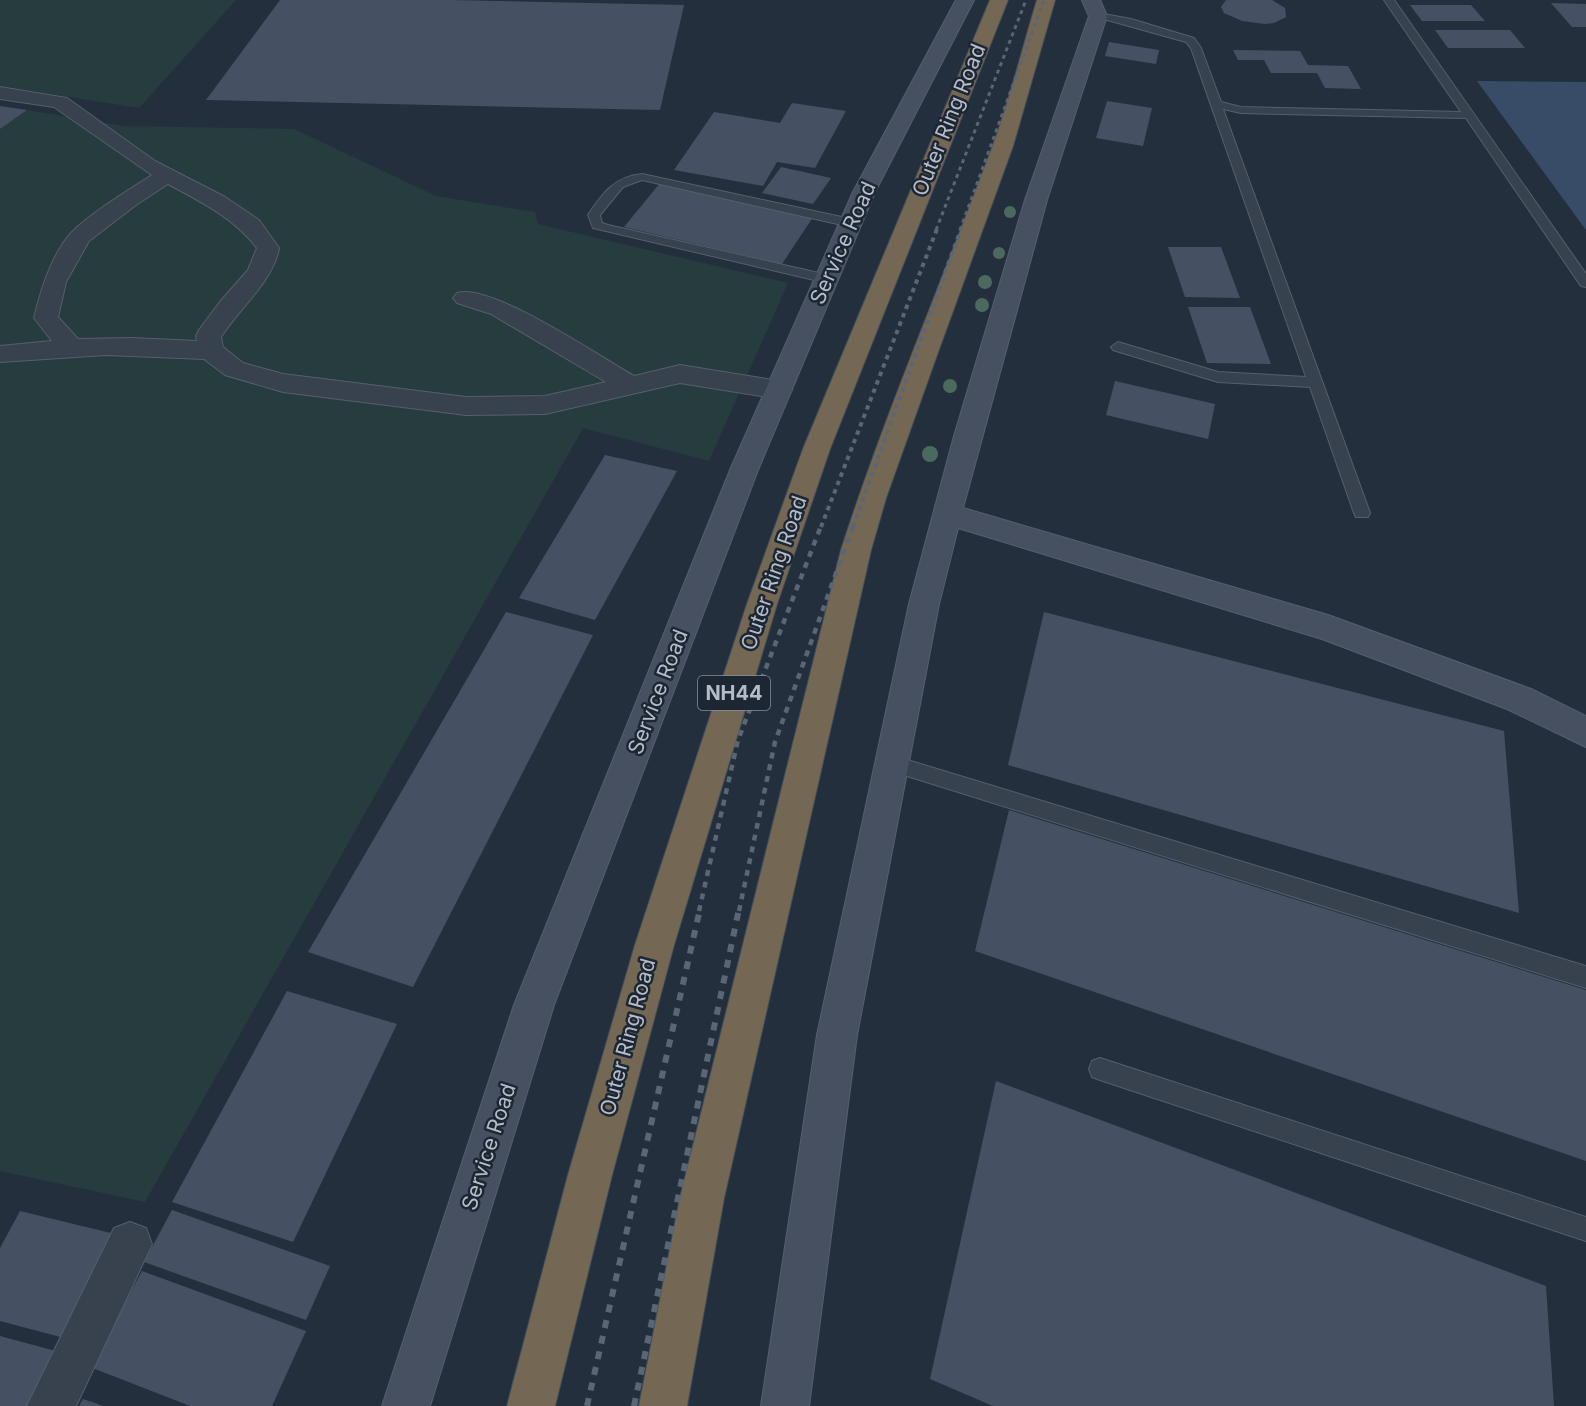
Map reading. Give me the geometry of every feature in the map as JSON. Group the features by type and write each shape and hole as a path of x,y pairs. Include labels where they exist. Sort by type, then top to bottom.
{"highway":[{"name":"Outer Ring Road","path":"531,1406 558,1294 640,991 702,786 802,489 949,119 999,0"},
{"path":"663,1406 702,1198 856,550 872,498 920,366 1003,146 1045,2"}],"street":[{"name":"Service Road","path":"406,1406 534,1005 744,470 864,192 965,0"},
{"path":"794,1402 837,1035 924,604 947,514 1093,6"},
{"path":"0,93 60,102 148,165 217,202 251,225 268,248 268,256 255,278 227,309 208,336 211,351"},
{"path":"71,347 46,318 54,282 80,237 128,200 167,175"},
{"path":"465,298 500,309 632,386"},
{"path":"0,354 71,347 156,345 211,351 234,369 284,383 466,406 545,405 680,374 778,390"},
{"path":"947,514 1328,628 1519,699 1586,732"},
{"path":"51,1406 130,1244"}],"lane":[{"path":"1389,0 1586,283"},
{"path":"1093,6 1128,21 1190,40 1196,48 1362,513"},
{"path":"1216,104 1241,110 1469,115"},
{"path":"827,279 604,228 597,225 594,214 618,183 626,179 642,177 850,223"},
{"path":"1118,346 1218,377 1315,382"},
{"path":"891,763 1520,964 1586,977"},
{"path":"1100,1069 1586,1229"}],"green space":[{"path":"0,0 236,0 139,108 0,86"},
{"path":"27,110 124,126 294,129 436,196 535,212 538,224 788,283 709,461 583,428 145,1202 0,1171 0,129"}],"water":[{"path":"1477,81 1586,82 1586,230"}],"building":[{"path":"280,0 450,0 684,5 660,110 206,100"},
{"path":"1226,0 1272,0 1285,8 1286,17 1274,23 1265,24 1242,21 1224,13 1221,7"},
{"path":"1551,3 1586,4 1586,27 1572,27"},
{"path":"1410,5 1471,5 1485,21 1422,21"},
{"path":"1435,30 1510,30 1525,48 1448,48"},
{"path":"1109,42 1159,50 1156,64 1105,56"},
{"path":"1233,50 1300,51 1308,65 1348,66 1361,89 1325,88 1317,73 1271,73 1264,60 1238,60"},
{"path":"1107,101 1152,108 1143,146 1096,138"},
{"path":"792,103 846,111 815,168 777,162 763,186 674,170 714,112 780,123"},
{"path":"0,106 27,110 0,129"},
{"path":"781,167 831,178 813,204 762,193"},
{"path":"660,183 813,217 782,264 624,227"},
{"path":"1168,247 1221,247 1240,298 1185,297"},
{"path":"1188,307 1250,307 1271,364 1207,363"},
{"path":"1115,381 1215,404 1208,439 1106,415"},
{"path":"605,455 677,471 595,620 519,598"},
{"path":"506,612 593,635 413,987 308,952"},
{"path":"1044,612 1504,731 1519,913 1008,765"},
{"path":"1009,810 1586,990 1586,1161 975,951"},
{"path":"287,991 397,1024 293,1242 172,1202"},
{"path":"996,1081 1546,1286 1554,1406 993,1406 930,1379"},
{"path":"172,1210 330,1266 306,1320 144,1262"},
{"path":"20,1211 119,1235 68,1339 0,1321 0,1248"},
{"path":"142,1271 306,1331 272,1406 190,1406 90,1367"},
{"path":"0,1336 63,1353 37,1406 0,1406"},
{"path":"83,1399 104,1406 79,1406"}],"railway":[{"path":"936,230 1026,0"},
{"path":"960,230 1044,0"},
{"path":"821,527 937,229"},
{"path":"853,527 961,229"},
{"path":"699,911 738,740 821,526"},
{"path":"739,911 775,742 853,526"},
{"path":"587,1406 700,909"},
{"path":"634,1406 739,909"}]}
